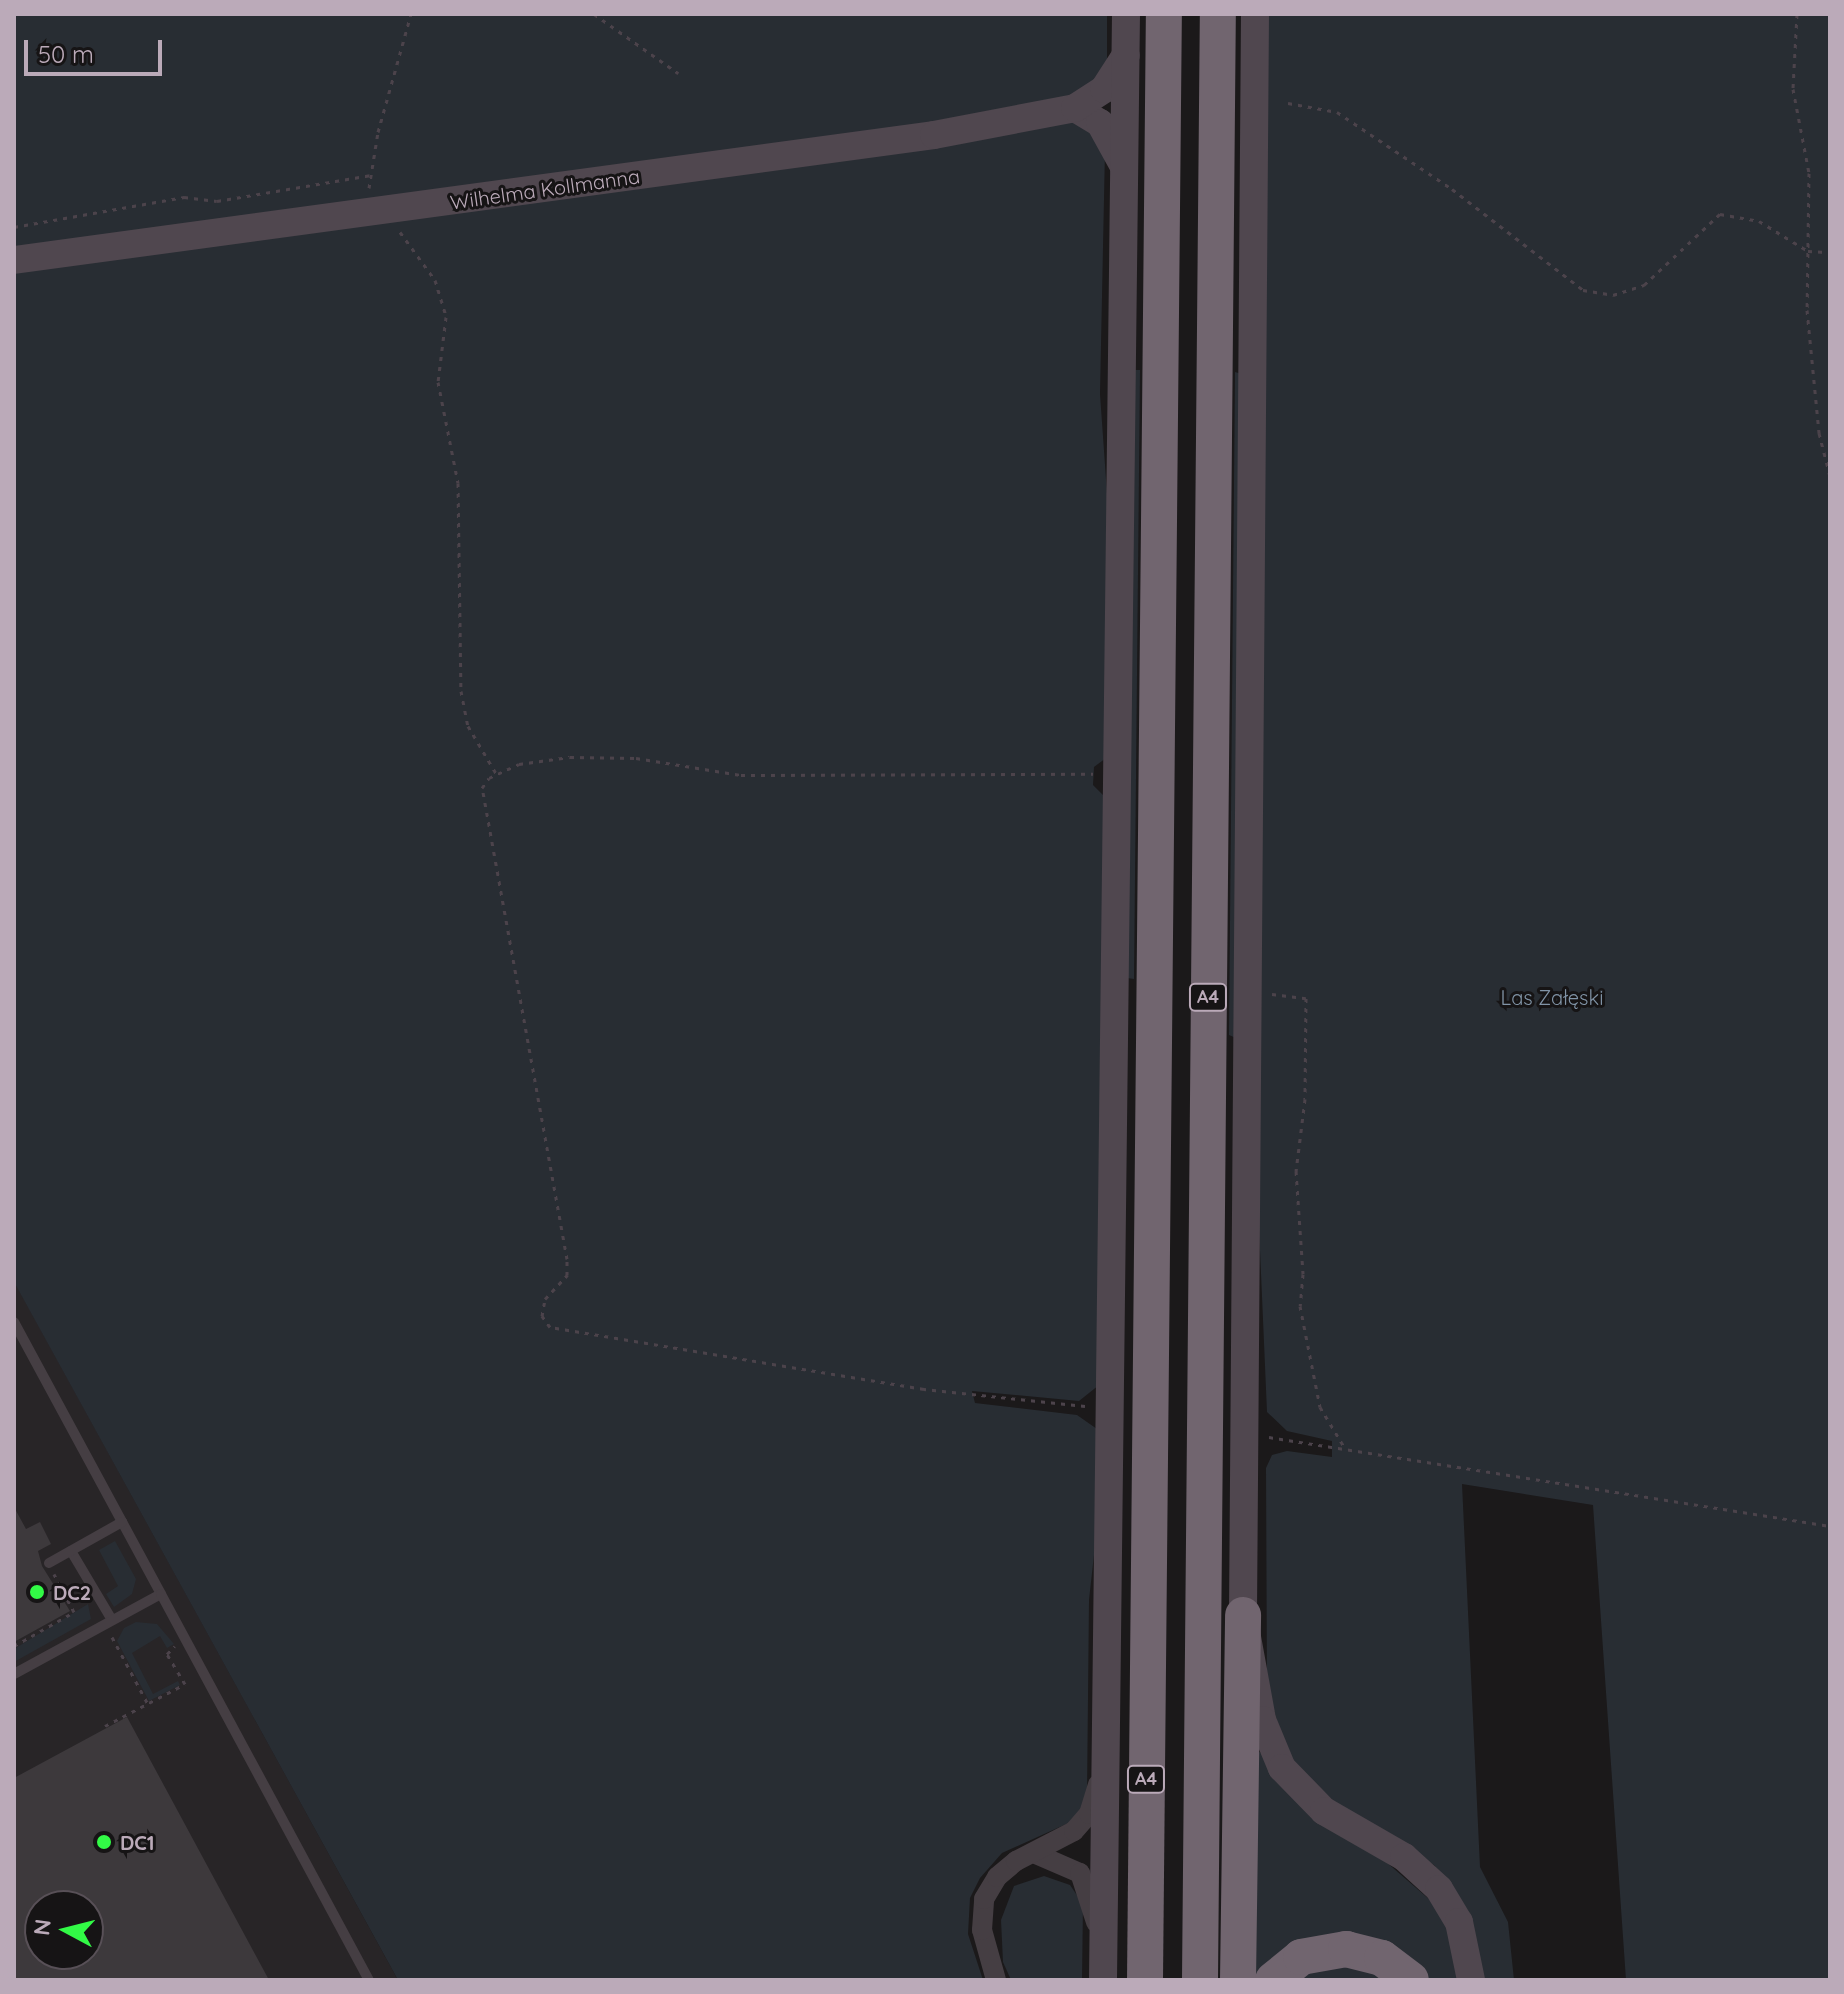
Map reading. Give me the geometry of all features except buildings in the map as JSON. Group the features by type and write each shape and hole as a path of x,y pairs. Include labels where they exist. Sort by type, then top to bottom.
{"highway":[{"name":"A4","path":"1145,1980 1164,14"},
{"name":"A4","path":"1200,1980 1218,14"},
{"path":"1238,1980 1243,1615"},
{"path":"1273,1980 1301,1957 1346,1949 1382,1958 1411,1980"}],"street":[{"path":"1104,1968 1113,1409 1126,14"},
{"path":"1255,14 1243,1615 1262,1720 1282,1768 1324,1811 1404,1857 1439,1889 1459,1922 1471,1980"},
{"path":"1125,171 1100,123 1075,108 1104,89 1126,55"},
{"name":"Wilhelma Kollmanna","path":"14,260 920,137 1075,108"},
{"path":"996,1980 982,1930 984,1899 997,1877 1074,1831 1089,1814 1107,1753"},
{"path":"1036,1854 1080,1873 1104,1968"}],"lane":[{"path":"14,1322 369,1980"},
{"path":"49,1563 122,1522"},
{"path":"71,1551 112,1620"},
{"path":"14,1674 161,1594"}],"path":[{"path":"411,14 370,175 369,194 435,280 446,317 438,382 458,483 461,691 468,726 497,775"},
{"path":"594,14 678,73"},
{"path":"1797,14 1793,89 1809,173 1807,310 1816,402 1830,476"},
{"path":"1288,103 1337,112 1452,189 1583,290 1613,295 1644,285 1720,214 1759,221 1808,251 1830,252"},
{"path":"14,227 184,197 217,201 370,175"},
{"path":"1113,1409 924,1389 550,1327 542,1316 545,1299 567,1275 567,1259 482,788 497,775 519,764 570,757 636,758 741,775 1119,774"},
{"path":"1261,992 1306,998 1305,1099 1296,1171 1303,1274 1300,1306 1320,1407 1346,1451"},
{"path":"1285,1439 1830,1526"},
{"path":"14,1646 74,1612 49,1563"},
{"path":"109,1632 148,1704"},
{"path":"105,1726 185,1684 167,1654 185,1639"}],"shaded area":[{"path":"14,1281 398,1980 14,1980"}],"green space":[{"path":"14,14 1107,14 1107,64 1085,93 928,127 14,249"},
{"name":"Las Załęski","path":"1265,14 1830,14 1830,1980 1626,1980 1593,1505 1462,1484 1480,1867 1508,1922 1514,1980 1484,1980 1470,1917 1434,1865 1345,1811 1298,1769 1284,1746 1267,1686 1266,1468 1272,1455 1287,1451 1332,1457 1332,1441 1287,1431 1267,1412 1258,1204"},
{"path":"1078,120 1105,150 1100,394 1111,550 1106,758 1094,767 1093,785 1106,798 1099,1385 1079,1401 972,1391 975,1403 1077,1415 1097,1429 1102,1483 1089,1600 1087,1796 1075,1820 1002,1853 980,1878 970,1898 968,1934 983,1980 398,1980 14,1282 14,271"},
{"path":"1134,370 1140,370 1134,979 1127,978"},
{"path":"1235,372 1242,374 1236,1038 1229,1035"},
{"path":"115,1541 136,1579 132,1594 114,1607 106,1594 118,1586 99,1550"},
{"path":"88,1604 91,1619 14,1662 14,1649"},
{"path":"136,1622 157,1624 174,1644 167,1648 160,1636 132,1653 153,1694 178,1681 180,1685 149,1701 117,1641 124,1628"},
{"path":"1257,1750 1445,1913 1460,1980 1426,1980 1403,1957 1254,1978"},
{"path":"1044,1876 1070,1885 1083,1904 1082,1980 1011,1980 1003,1962 1001,1920 1014,1886"},
{"path":"1327,1960 1396,1980 1288,1980"}],"place":[{"name":"DC2","path":"37,1592"},
{"name":"DC1","path":"104,1842"}]}
